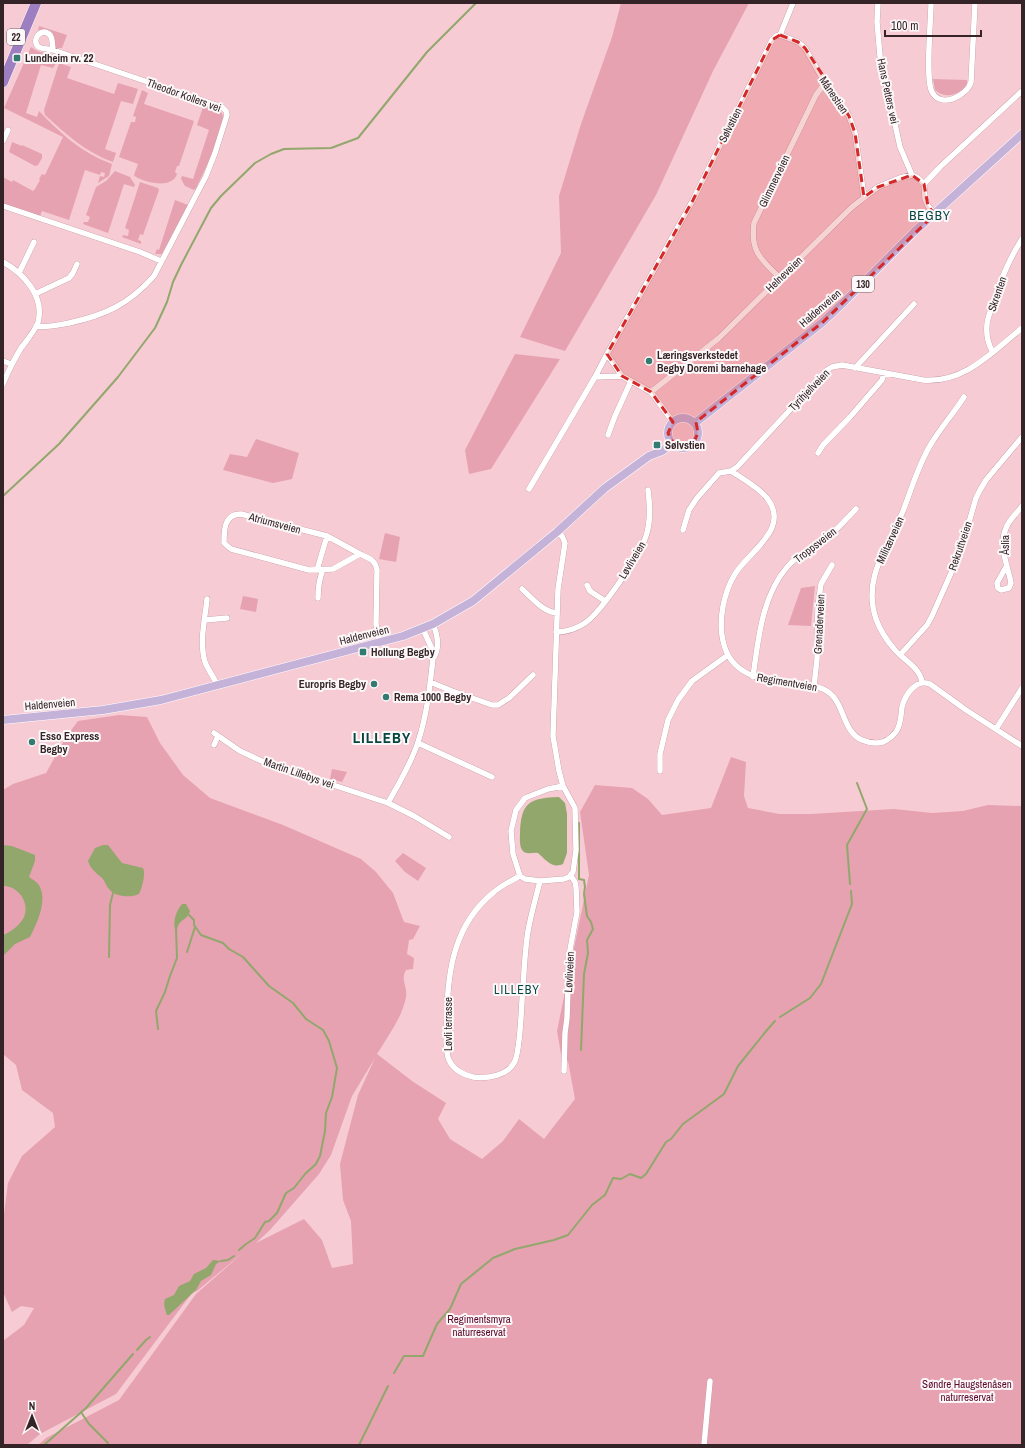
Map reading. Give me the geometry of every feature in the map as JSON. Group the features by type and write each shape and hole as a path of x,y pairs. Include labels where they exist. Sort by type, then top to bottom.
{"highway":[{"name":"22","path":"3,71 30,3"},
{"name":"22","path":"3,82 36,3"}],"main road":[{"name":"Haldenveien","path":"695,423 823,322 934,214 1022,134"},
{"path":"682,418 691,420 695,423 698,433 694,442 690,446 684,448 678,447 673,443 668,433 673,422 682,418"},
{"name":"Haldenveien","path":"3,720 130,707 403,636 423,629 473,600 557,532 605,488 649,456 662,451 673,443"}],"street":[{"name":"Sølvstien","path":"529,489 595,376 693,200 772,40 776,36 780,36 793,3"},
{"name":"Hans Petters vei","path":"878,3 877,22 880,56 900,147 912,175"},
{"path":"931,3 928,70 929,82 932,92 937,98 947,100 966,92 971,82 975,3"},
{"name":"Månestien","path":"780,36 798,42 805,48 825,83 849,116 855,133 864,196"},
{"name":"Theodor Kollers vei","path":"36,326 49,327 90,318 115,308 145,286 154,276 206,176 227,115 226,111 222,107 53,50"},
{"name":"Glimmerveien","path":"780,278 764,262 755,248 752,238 754,223 816,95 825,83"},
{"path":"924,184 940,167 1022,91"},
{"path":"3,141 8,130"},
{"path":"912,175 924,184 925,199 934,214"},
{"name":"Helneveien","path":"651,392 719,338 864,196 878,187 912,175"},
{"path":"3,206 161,260"},
{"name":"Skrenten","path":"993,352 986,334 987,324 999,284 1013,252 1022,239"},
{"path":"19,273 34,242"},
{"path":"3,262 19,273 30,284 37,300 39,316 36,326 11,364 3,384"},
{"path":"35,294 69,278 77,264"},
{"path":"855,368 901,316 914,304"},
{"name":"Tyrihjellveien","path":"683,530 689,510 696,498 719,473 731,471 737,467 827,370 837,366 923,380 936,381 952,378 971,369 1022,328"},
{"path":"607,354 622,376"},
{"path":"3,361 11,364"},
{"path":"818,453 823,445 882,380 884,374"},
{"path":"595,376 622,376 651,392 673,422"},
{"path":"608,435 615,416 632,381"},
{"name":"Militærveien","path":"922,682 919,673 900,655 883,633 876,619 872,594 873,580 882,554 903,510 910,490 928,450 944,424 964,397"},
{"name":"Rekruttveien","path":"900,655 927,625 932,616 955,564 963,543 976,498 980,490 986,480 1022,437"},
{"name":"Regimentveien","path":"731,471 762,493 771,504 774,518 768,537 739,568 727,593 722,615 721,629 728,655 737,668 753,677 814,686 827,691 836,700 849,730 854,736 866,742 874,743 885,741 896,732 905,700 913,688 922,682"},
{"name":"Løvliveien","path":"556,632 569,631 584,624 595,615 636,556 646,536 650,520 648,490"},
{"name":"Åslia","path":"1006,567 1003,535 1009,523 1022,506"},
{"name":"Troppsveien","path":"753,677 765,611 782,573 796,559 834,531 856,509"},
{"name":"Atriumsveien","path":"360,554 333,568 309,570 231,549 224,543 225,526 231,516 241,514 327,536 373,560 376,564 377,570 376,624 379,642"},
{"path":"557,532 562,536 565,543 565,550 559,577 556,613 552,736 563,786 575,808 576,850 573,872 571,876 564,879 540,881 528,880 520,876 513,854 511,831 516,810 525,798 548,789 563,786"},
{"path":"318,598 320,570 327,536"},
{"name":"Grenaderveien","path":"814,686 817,659 818,606 821,584 822,579 832,565"},
{"path":"587,585 590,591 605,601"},
{"path":"522,589 545,610 556,613"},
{"path":"208,599 202,644 206,663 217,685"},
{"path":"205,620 227,618"},
{"path":"388,803 406,770 418,743 425,717 434,658 438,651 437,634 433,624"},
{"path":"423,629 432,649 434,658"},
{"path":"660,771 660,754 668,720 675,706 692,681 728,655"},
{"path":"430,682 492,705 498,704 509,698 534,675"},
{"path":"922,682 930,684 953,701 1022,746"},
{"path":"996,729 1022,688"},
{"name":"Martin Lillebys vei","path":"214,745 216,735 240,751 266,763 388,803 414,816 449,837"},
{"path":"418,743 492,777"},
{"name":"Løvli terrasse","path":"520,876 494,892 482,903 465,924 455,947 447,1001 447,1051 450,1063 464,1075 485,1078 495,1076 509,1070 515,1061 519,1037 528,932 540,881"},
{"name":"Løvliveien","path":"564,1071 569,955 577,912 576,887 571,876"},
{"path":"704,1445 710,1381"}],"highlighted area":[{"path":"780,35 798,42 805,48 849,116 855,133 864,197 878,187 912,175 924,184 928,206 935,214 823,322 696,422 698,433 694,442 685,447 673,443 668,433 673,422 651,392 622,376 607,354 693,200 772,40"}],"green space":[{"path":"621,3 749,3 713,71 656,195 565,351 520,337 561,253 559,196 581,124 612,37"},
{"path":"39,26 67,35 62,48 56,48 52,32 45,29 38,30"},
{"path":"31,47 40,52 55,55 57,59 53,68 41,65 26,113 37,117 39,111 72,142 91,154 112,164 109,176 98,183 100,176 104,177 105,173 101,172 100,175 85,170 69,220 42,211 40,216 3,204 3,177 12,182 13,180 33,191 42,174 45,175 63,137 4,108"},
{"path":"59,63 71,67 67,78 114,94 118,83 138,89 133,104 121,101 105,149 116,153 113,162 85,148 68,136 45,115 44,110"},
{"path":"933,79 967,80 967,87 955,94 947,95 939,93 935,90"},
{"path":"142,90 148,93 144,104 194,121 179,166 177,166 175,172 177,174 170,182 152,183 136,177 134,175 138,164 119,157 131,122 135,122 136,117 133,116"},
{"path":"204,104 219,110 223,115 223,118 211,157 194,190 185,186 181,179 182,176 193,179 209,130 197,125"},
{"path":"12,142 42,154 42,158 38,165 35,166 9,152"},
{"path":"115,171 130,177 135,185 134,187 124,184 108,233 83,224 84,222 88,222 90,217 86,215 96,187 106,181"},
{"path":"140,182 158,188 159,190 143,235 140,234 138,240 141,241 141,244 122,237 123,235 128,236 129,230 125,228"},
{"path":"175,200 188,205 162,254 155,254 157,249 159,250"},
{"path":"515,354 560,359 491,469 469,474 465,450"},
{"path":"256,439 299,453 292,479 273,483 223,470 230,454 247,457"},
{"path":"385,533 400,537 396,562 379,559"},
{"path":"815,586 811,626 788,625 801,588"},
{"path":"243,596 258,599 256,612 240,609"},
{"path":"119,715 147,717 160,743 183,775 210,798 283,825 361,859 376,872 393,893 404,922 420,926 413,939 409,940 407,954 414,958 413,969 406,970 404,974 406,997 404,1005 394,1027 377,1054 412,1081 446,1103 438,1119 450,1139 482,1159 503,1141 519,1119 544,1139 575,1099 568,1061 561,1054 557,1031 589,875 580,812 595,785 632,788 648,799 662,815 711,808 731,757 746,762 744,796 748,808 779,814 811,814 894,809 932,813 963,811 988,805 1022,806 1022,1445 38,1445 46,1438 119,1400 196,1294 245,1251 197,1291 192,1293 116,1394 40,1434 27,1445 3,1445 3,1341 24,1325 34,1308 21,1306 12,1312 3,1292 3,1222 8,1183 22,1156 55,1127 53,1113 22,1090 16,1065 3,1054 3,790 13,784 46,773 66,737 78,721","holes":["375,1058 358,1095 340,1164 343,1200 351,1221 353,1264 332,1268 322,1240 304,1219 256,1243 270,1230 319,1174 331,1155 352,1096"]},
{"path":"332,769 347,772 342,782 330,779"},
{"path":"403,853 426,868 418,881 405,872 395,861"}],"shaded area":[{"path":"559,797 565,803 567,814 567,853 563,864 552,865 538,853 524,852 520,845 521,823 522,814 529,804 541,799"},
{"path":"3,845 12,846 35,855 35,861 29,877 39,885 42,905 36,926 30,937 15,944 3,956 3,935 23,920 25,906 24,901 18,892 3,886"},
{"path":"108,845 122,863 143,868 144,877 139,894 127,896 115,894 109,889 103,879 89,864 88,861 95,848"},
{"path":"182,904 186,904 190,911 178,925 177,929 175,929 174,923 178,910"},
{"path":"213,1260 221,1261 216,1264 211,1275 201,1281 196,1290 169,1315 167,1315 164,1305 165,1299 174,1295 179,1286 190,1281 194,1274 206,1268"}],"waterway":[{"path":"3,496 59,444 118,377 155,328 181,265 211,208 221,196 255,163 271,154 284,149 331,148 358,138 427,52 476,3"},
{"path":"850,884 847,845 867,809 857,783"},
{"path":"579,823 579,879 584,880 587,916 593,929 587,940 588,953 584,974 581,1050"},
{"path":"780,1017 810,998 821,984 852,904 851,891"},
{"path":"109,957 110,905 113,893"},
{"path":"189,915 194,920 194,925 201,935 223,943 229,949 243,957 269,986 293,1003 306,1019 323,1030 329,1041 337,1068 332,1097 326,1113 325,1131 320,1156 316,1164 305,1174 294,1188 286,1193 277,1213 269,1221 265,1222 255,1238 239,1250"},
{"path":"187,952 195,927"},
{"path":"158,1029 156,1011 165,992 177,958 176,929"},
{"path":"394,1373 404,1356 423,1356 437,1324 450,1309 461,1284 493,1258 515,1249 554,1240 568,1235 592,1205 605,1195 613,1178 621,1179 630,1174 641,1178 646,1174 666,1142 671,1139 683,1124 724,1094 738,1066 775,1021"},
{"path":"221,1261 228,1260 234,1256"},
{"path":"137,1350 150,1337"},
{"path":"44,1445 86,1408 133,1354"},
{"path":"359,1445 388,1386"},
{"path":"81,1412 89,1424 108,1443"}],"place":[{"name":"Lundheim rv. 22","path":"17,58"},
{"name":"Læringsverkstedet Begby Doremi barnehage","path":"649,361"},
{"name":"Sølvstien","path":"657,445"},
{"name":"Hollung Begby","path":"363,652"},
{"name":"Europris Begby","path":"374,684"},
{"name":"Rema 1000 Begby","path":"386,697"},
{"name":"Esso Express Begby","path":"32,742"}],"district":[{"name":"BEGBY","path":"930,215"},
{"name":"LILLEBY","path":"382,737"},
{"name":"LILLEBY","path":"517,990"}],"park label":[{"name":"Regimentsmyra naturreservat","path":"479,1325"},
{"name":"Søndre Haugstenåsen naturreservat","path":"967,1390"}]}
